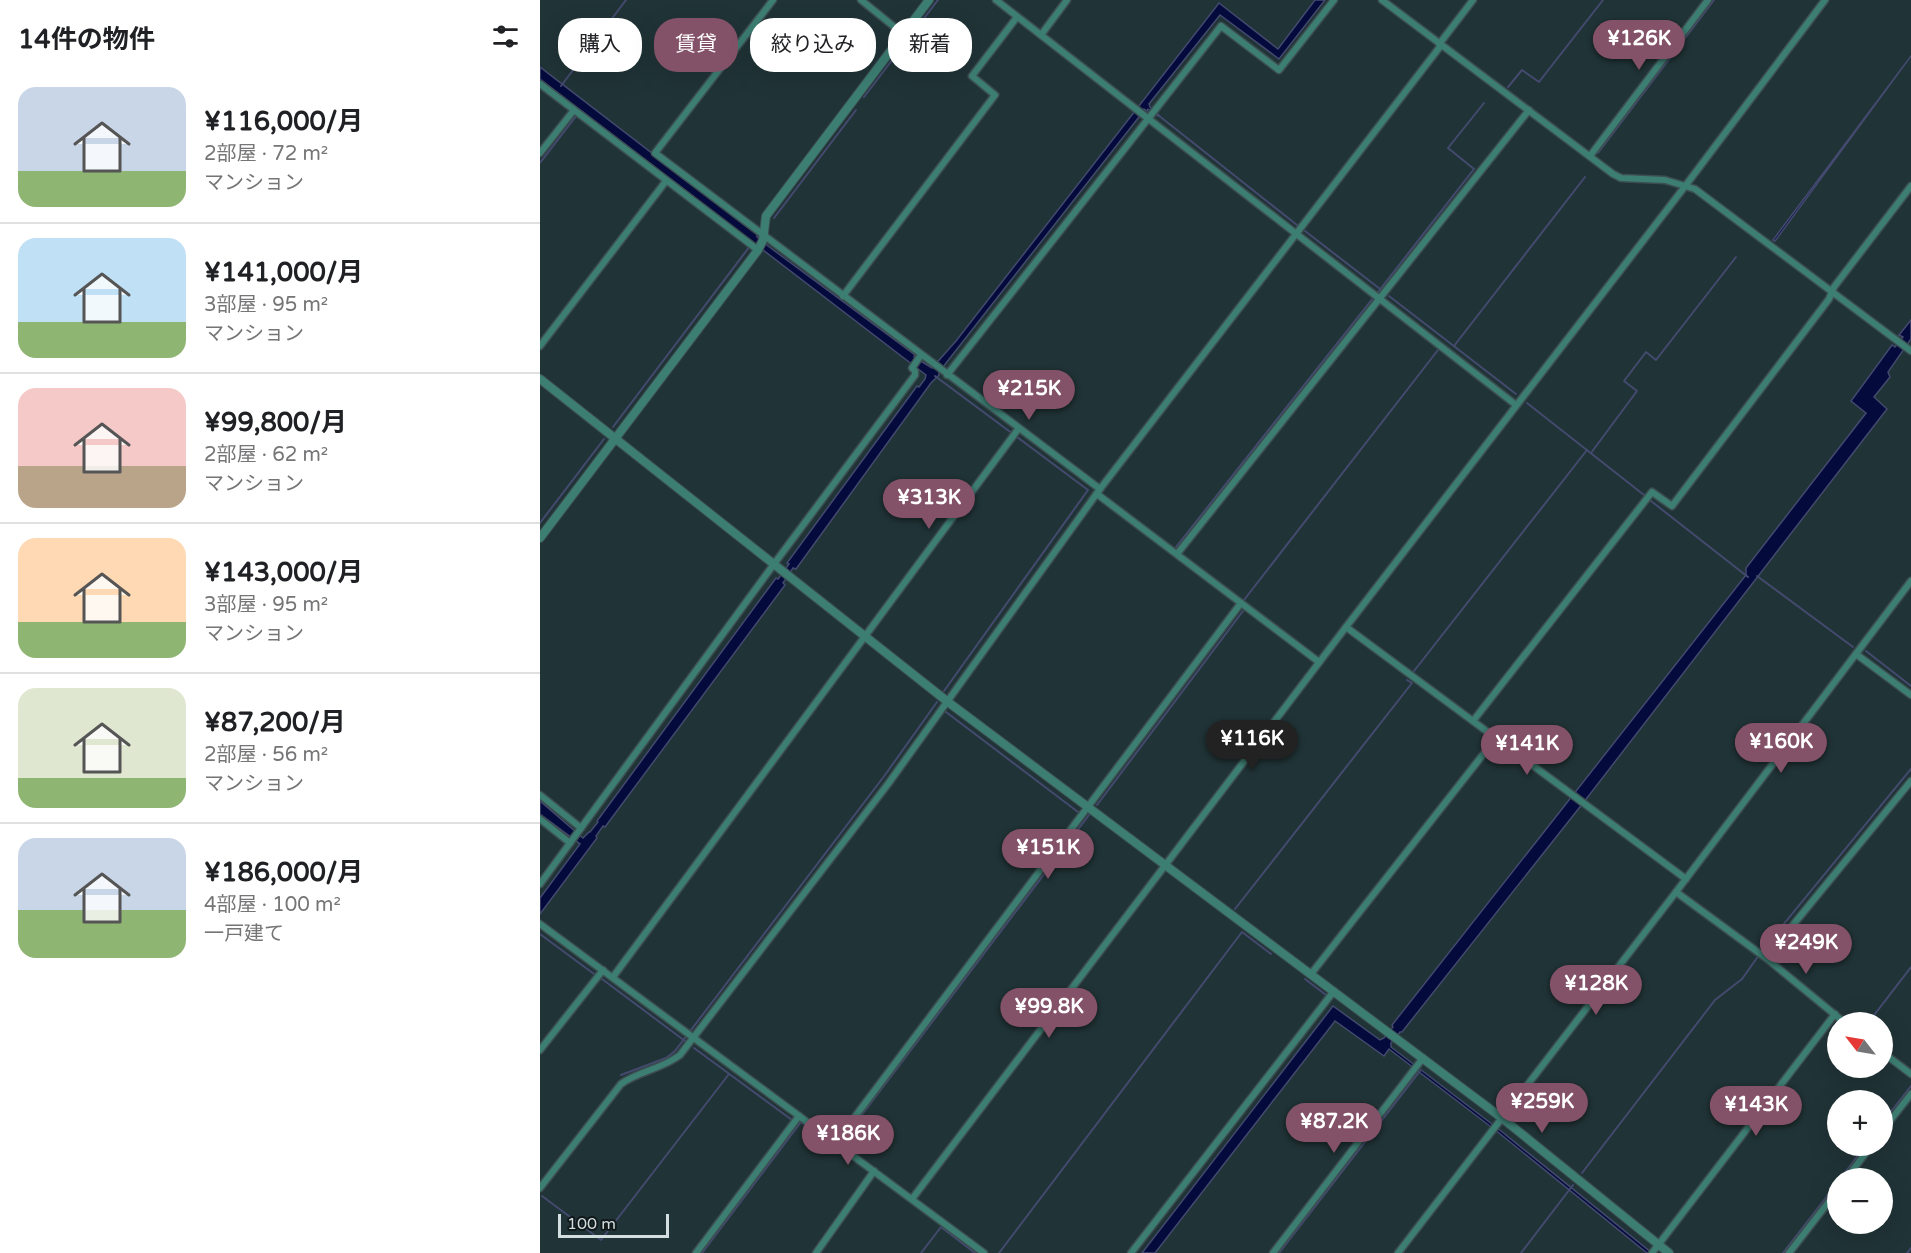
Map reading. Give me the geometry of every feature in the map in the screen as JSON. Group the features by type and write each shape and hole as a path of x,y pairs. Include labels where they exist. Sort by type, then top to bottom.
{"street":[{"path":"758,244 655,153 773,0"},
{"path":"861,0 888,22"},
{"path":"915,18 929,0"},
{"path":"996,0 1134,108 1149,114 1296,234 1516,405"},
{"path":"1041,35 1067,0"},
{"path":"945,374 1221,26 1279,70 1334,0"},
{"path":"1383,0 1621,178 1665,180 1686,185 1711,200 1832,294 1908,349"},
{"path":"540,1188 621,1084 632,1076 670,1062 680,1055 690,1035 948,702 1099,492 1439,48 1440,43 1473,0"},
{"path":"1590,156 1708,0"},
{"path":"912,1199 1825,0"},
{"path":"843,296 995,95 972,76 1017,16"},
{"path":"540,538 758,244 766,216 888,54"},
{"path":"540,84 666,181 758,244 843,296 921,355 1016,432 1099,492 1319,662"},
{"path":"1177,554 1529,110"},
{"path":"540,153 577,112"},
{"path":"540,346 666,181"},
{"path":"1473,721 1652,492 1672,506 1911,186"},
{"path":"540,884 915,375 912,368 921,355"},
{"path":"540,379 948,702 1396,1038 1418,1064 1654,1250 1669,1253"},
{"path":"613,977 1016,432"},
{"path":"1398,1253 1686,879 1911,581"},
{"path":"836,1142 1241,603"},
{"path":"1346,627 1686,879"},
{"path":"1856,654 1911,695"},
{"path":"1311,974 1496,738"},
{"path":"1762,955 1911,781"},
{"path":"540,795 580,830"},
{"path":"540,819 571,842"},
{"path":"1676,892 1762,955 1833,1012"},
{"path":"540,924 984,1253"},
{"path":"540,1050 603,970"},
{"path":"1131,1253 1334,991"},
{"path":"1654,1250 1827,1024"},
{"path":"1893,1060 1911,1074"},
{"path":"1273,1253 1418,1064"},
{"path":"1893,1117 1911,1094"},
{"path":"696,1253 799,1116"},
{"path":"1854,1168 1863,1156"},
{"path":"816,1253 874,1171"},
{"path":"1789,1253 1827,1204"}],"shaded area":[{"path":"1315,0 1325,0 1279,59 1220,15 1149,104 1159,115 1144,109 939,372 796,569 793,568 783,583 785,585 605,827 603,826 597,838 540,914 540,898 580,844 540,814 540,801 583,838 590,832 926,375 540,79 540,67 757,234 757,237 768,246 915,355 914,357 932,368 956,341 1219,3 1278,49"},
{"path":"1911,56 1775,241 1773,240"},
{"path":"1911,320 1911,339 1888,372 1890,377 1874,397 1887,409 1587,798 1391,1043 1391,1047 1501,1131 1652,1253 1647,1253 1499,1133 1389,1049 1384,1056 1335,1021 1155,1253 1142,1253 1333,1006 1380,1040 1384,1038 1746,575 1746,568 1866,413 1851,401 1892,345 1895,347 1903,337 1899,335"}],"waterway":[{"path":"561,86 626,0"},
{"path":"864,97 938,0"},
{"path":"1508,87 1522,70 1539,82 1603,0"},
{"path":"1598,153 1714,0"},
{"path":"1378,292 1474,169 1448,148 1484,103"},
{"path":"774,218 856,110"},
{"path":"540,163 577,115"},
{"path":"1158,115 1297,225"},
{"path":"1454,346 1585,177"},
{"path":"1305,231 1380,289"},
{"path":"613,427 750,246"},
{"path":"1591,453 1637,391 1624,381 1646,352 1656,360 1736,257"},
{"path":"1389,296 1516,394"},
{"path":"1176,547 1373,298"},
{"path":"1244,600 1438,350"},
{"path":"935,376 1088,490 944,691"},
{"path":"1527,403 1644,495"},
{"path":"540,523 604,439"},
{"path":"1414,671 1587,450"},
{"path":"1651,501 1748,577"},
{"path":"1757,576 1853,647"},
{"path":"1097,805 1243,611"},
{"path":"1866,651 1911,686"},
{"path":"1235,909 1412,683 1407,680"},
{"path":"621,1075 666,1058 675,1051 885,775 937,702"},
{"path":"946,712 1078,812"},
{"path":"1582,1173 1715,1000 1742,979 1764,948 1911,769"},
{"path":"842,1141 1089,815"},
{"path":"999,1253 1242,932 1271,954"},
{"path":"540,934 594,974"},
{"path":"1876,1012 1911,967"},
{"path":"602,979 685,1041"},
{"path":"1305,979 1326,995"},
{"path":"694,1048 792,1120"},
{"path":"1279,1253 1420,1071"},
{"path":"542,1196 601,1240 729,1074"},
{"path":"1893,1109 1911,1086"},
{"path":"702,1253 801,1122 836,1149"},
{"path":"1848,1168 1857,1156"},
{"path":"1521,1253 1573,1185"},
{"path":"1783,1253 1827,1196"},
{"path":"921,1253 941,1227 975,1253"},
{"path":"1907,1253 1911,1248"}]}
